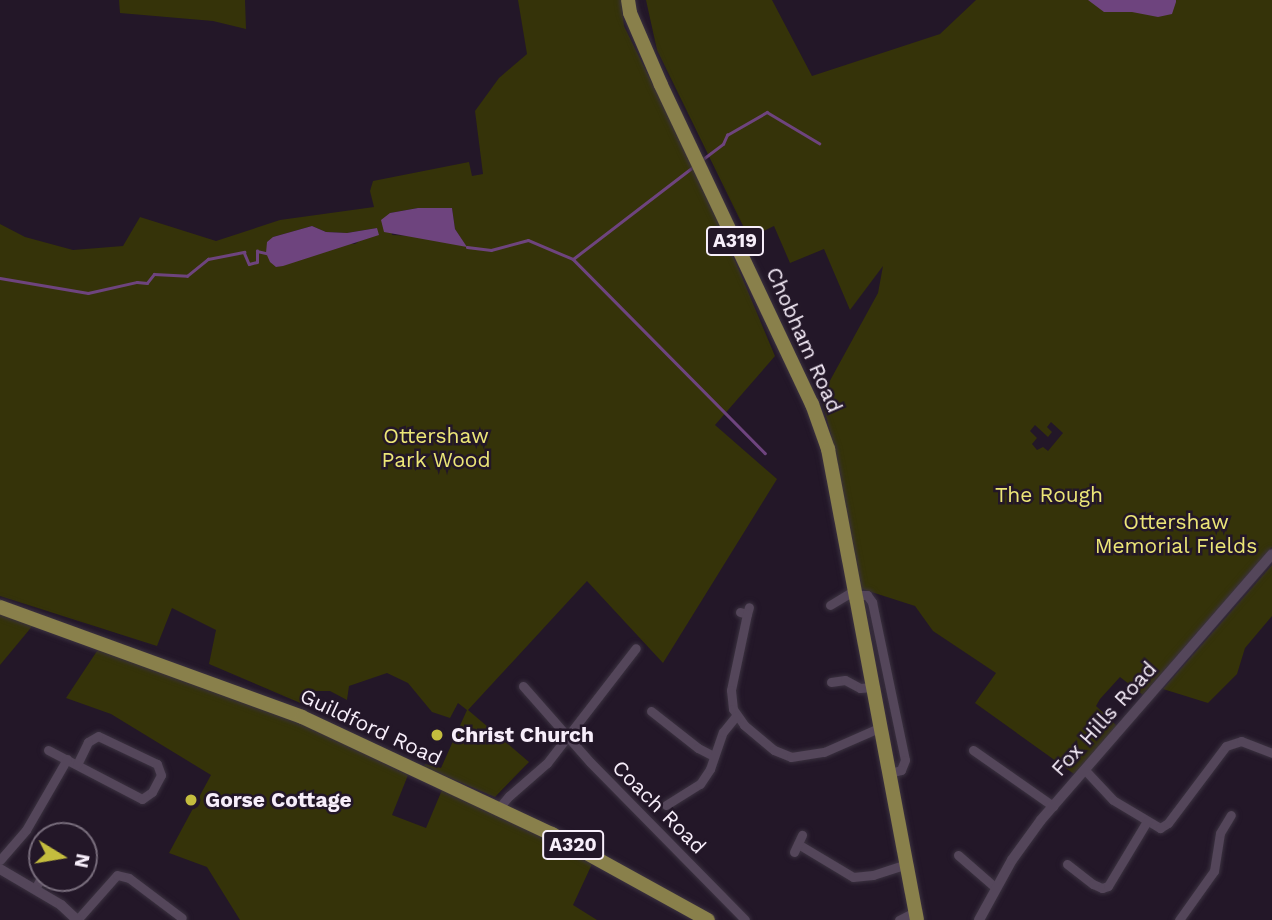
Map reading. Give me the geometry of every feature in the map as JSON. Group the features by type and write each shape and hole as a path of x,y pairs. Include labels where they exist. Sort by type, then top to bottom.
{"main road":[{"name":"Chobham Road","path":"628,0 661,85 813,404 828,449 916,916"},
{"name":"Guildford Road","path":"0,607 302,717 552,834 708,920"}],"street":[{"name":"Fox Hills Road","path":"979,920 1027,838 1272,554"},
{"path":"830,605 854,593 866,594 872,602 905,760 901,770 890,773"},
{"path":"745,611 731,690 736,716 774,750 791,757 824,752 881,727"},
{"path":"498,809 547,763 636,648"},
{"path":"831,682 845,680 860,688 873,687"},
{"name":"Coach Road","path":"523,686 567,737 745,920"},
{"path":"651,711 656,721 714,756"},
{"path":"666,805 700,784 723,732 736,716"},
{"path":"48,751 142,799 152,792 161,775 157,764 97,736 88,742 77,765"},
{"path":"1084,769 1113,800 1147,821 1164,827 1218,755 1233,742 1253,743 1272,753"},
{"path":"973,750 1053,806"},
{"path":"0,860 26,830 66,759"},
{"path":"1180,920 1214,871 1220,833 1231,815"},
{"path":"1067,864 1093,884 1102,888 1108,886 1147,821"},
{"path":"798,843 853,877 873,875 907,864"},
{"path":"958,855 996,888"},
{"path":"0,869 28,885"},
{"path":"40,892 61,905 77,920 117,875 129,878 181,918"},
{"path":"900,920 916,916"}],"green space":[{"path":"119,0 245,0 246,29 213,21 120,13"},
{"name":"Ottershaw Park Wood","path":"518,0 621,0 624,26 710,201 775,356 715,425 777,479 663,663 587,581 468,710 529,762 495,797 424,767 425,764 441,768 467,710 458,703 450,718 432,712 408,683 387,673 349,686 347,700 330,691 312,691 305,705 209,664 216,630 172,608 157,646 0,596 0,224 25,237 73,250 123,246 140,217 216,241 280,220 374,207 370,191 373,181 469,162 472,176 483,174 475,111 499,78 527,54","holes":["418,208 452,208 455,229 466,246 414,236 392,235 390,213","312,226 326,232 347,233 377,228 355,244 346,244 276,267 273,237"]},
{"path":"646,0 772,0 812,76 940,34 976,0 1272,0 1272,547 1143,695 1120,677 1100,699 1096,706 1118,727 1074,774 975,703 996,673 933,631 915,606 859,588 837,458 821,397 878,293 883,266 850,310 824,249 790,263 774,226 749,238 657,50","holes":["1051,422 1063,433 1048,451 1043,447 1037,450 1032,444 1037,438 1030,431 1035,425 1048,437 1052,432 1047,427"]},
{"path":"1272,565 1272,616 1245,648 1237,674 1208,703 1163,689"},
{"path":"0,612 34,624 0,665"},
{"path":"99,648 282,714 408,775 392,815 426,828 442,790 518,824 592,864 573,905 597,920 240,920 207,867 169,853 211,775 111,714 66,698"}],"shaded area":[{"path":"1088,0 1176,2 1172,14 1158,17 1132,12 1104,12"},
{"path":"418,208 452,208 455,229 467,247 384,232 381,220 390,213"},
{"path":"312,226 326,232 347,233 377,228 379,235 283,266 276,267 270,262 266,253 267,242 273,237"}],"waterway":[{"path":"703,159 723,144 727,135 767,112 819,143"},
{"path":"573,259 693,167"},
{"path":"467,247 491,250 528,240 573,259 765,453"},
{"path":"0,278 88,293 137,282 147,283 154,274 187,276 208,259 244,252 249,264 257,262 257,251 266,253"}],"place":[{"name":"Christ Church","path":"437,735"},
{"name":"Gorse Cottage","path":"191,800"}],"park label":[{"name":"The Rough","path":"1049,495"},
{"name":"Ottershaw Memorial Fields","path":"1176,534"}]}
